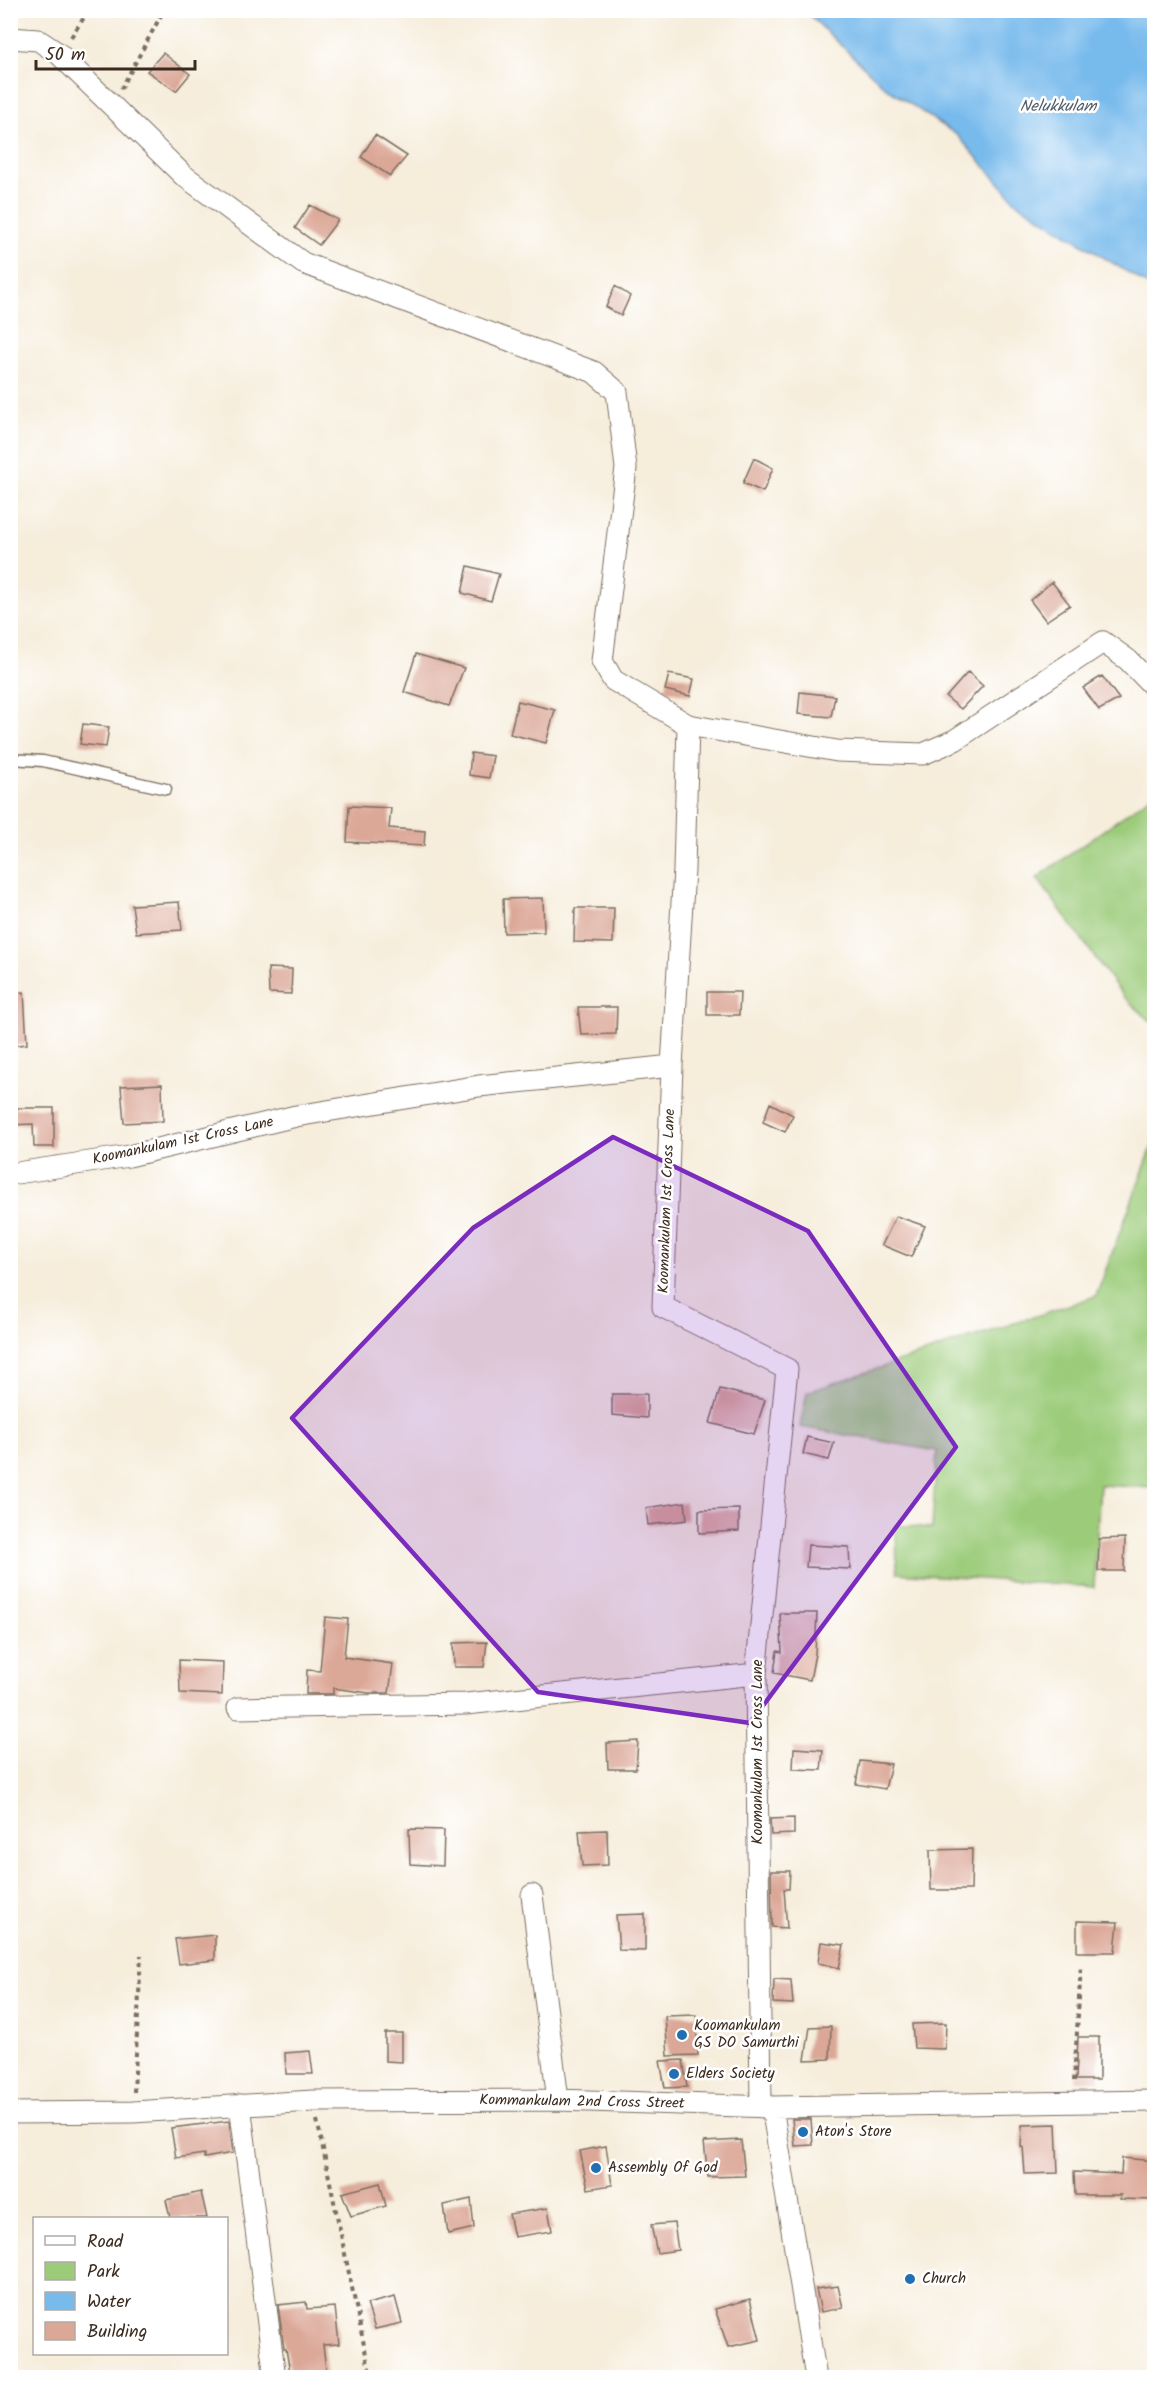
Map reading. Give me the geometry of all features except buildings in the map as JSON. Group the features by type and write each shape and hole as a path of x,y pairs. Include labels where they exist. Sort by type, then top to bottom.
{"street":[{"path":"10,38 38,40 59,54 183,175 303,263 594,372 617,392 626,468 602,661 613,680 688,725 837,751 923,754 955,740 1102,642 1128,660 1155,687"},
{"path":"672,1066 684,870 688,725"},
{"name":"Koomankulam 1st Cross Lane","path":"10,1173 129,1156 296,1116 445,1092 672,1066 663,1307 788,1369 756,1674 767,2107 816,2378"},
{"path":"238,1708 466,1704 756,1674"},
{"path":"532,1894 558,2100"},
{"name":"Kommankulam 2nd Cross Street","path":"10,2113 133,2112 313,2101 558,2100 767,2107 1155,2101"},
{"path":"240,2105 275,2378"}],"lane":[{"path":"10,759 43,761 166,789"}],"path":[{"path":"59,54 89,10"},
{"path":"112,105 164,10"},
{"path":"133,2112 141,1955"},
{"path":"1073,2102 1081,1965"},
{"path":"313,2101 369,2369"}],"highlighted area":[{"path":"613,1137 808,1231 956,1447 750,1723 538,1692 292,1418 473,1228"}],"green space":[{"path":"1154,794 1154,1024 1124,997 1037,878"},
{"path":"1154,1142 1154,1488 1100,1485 1094,1587 897,1573 896,1525 932,1528 937,1451 800,1427 807,1392 1096,1296"}],"water":[{"name":"Nelukkulam","path":"805,11 1154,11 1154,289 1017,203 957,135 886,88"}],"place":[{"name":"Koomankulam GS DO Samurthi","path":"682,2035"},
{"name":"Elders Society","path":"674,2074"},
{"name":"Aton's Store","path":"803,2132"},
{"name":"Assembly Of God","path":"596,2168"},
{"name":"Church","path":"910,2279"}]}
